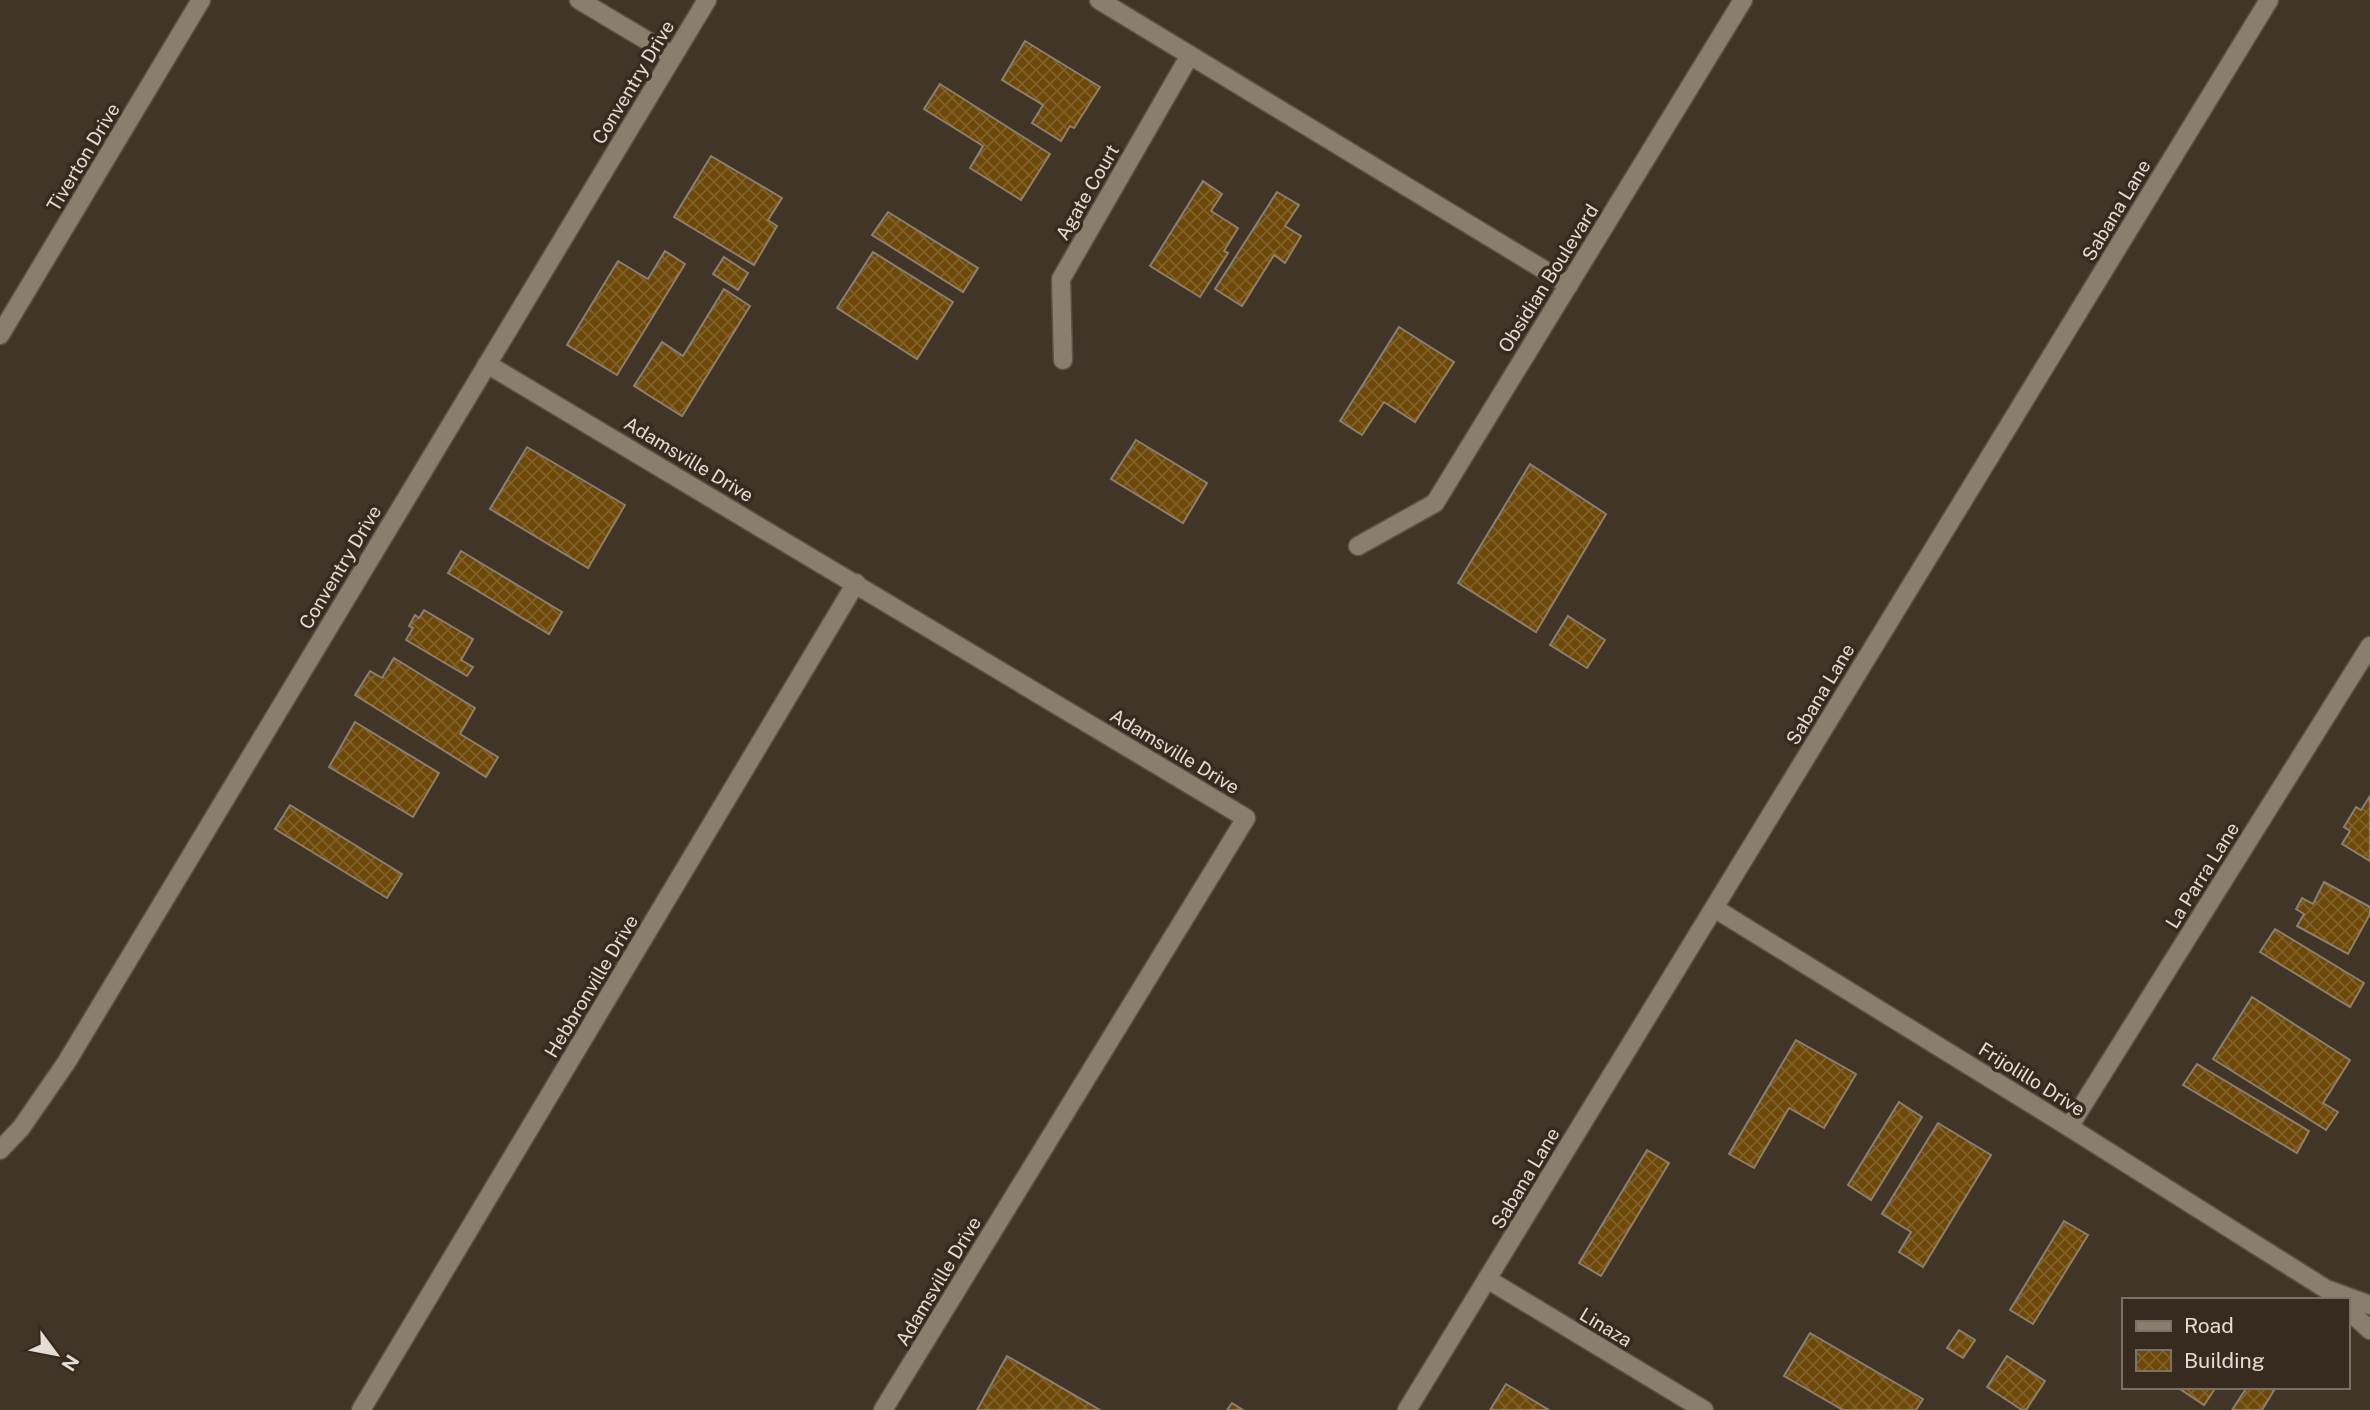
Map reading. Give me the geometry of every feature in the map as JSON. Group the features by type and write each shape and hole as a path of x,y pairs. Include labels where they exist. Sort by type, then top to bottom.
{"street":[{"name":"Tiverton Drive","path":"0,335 201,0"},
{"path":"579,0 673,56"},
{"name":"Conventry Drive","path":"0,1150 21,1128 66,1063 707,0"},
{"path":"1099,0 1569,285"},
{"name":"Obsidian Boulevard","path":"1358,546 1435,503 1743,0"},
{"name":"Sabana Lane","path":"1407,1410 2269,0"},
{"name":"Agate Court","path":"1063,360 1061,279 1190,55"},
{"name":"Adamsville Drive","path":"487,364 1246,818 883,1410"},
{"name":"Hebbronville Drive","path":"361,1410 856,583"},
{"name":"La Parra Lane","path":"2069,1127 2370,646"},
{"name":"Frijolillo Drive","path":"1714,908 2069,1127 2332,1294"},
{"name":"Linaza","path":"1487,1279 1704,1410"},
{"name":"Frijolillo Drive","path":"2349,1299 2370,1306"},
{"path":"2349,1311 2370,1330"}],"building":[{"path":"1025,41 1100,87 1074,128 1070,126 1061,141 1032,123 1043,105 1002,80"},
{"path":"940,84 1050,154 1021,200 970,168 983,146 924,109"},
{"path":"711,156 782,198 768,220 777,226 754,265 674,217"},
{"path":"1203,181 1222,194 1211,211 1238,228 1224,251 1228,253 1200,297 1150,266"},
{"path":"1277,192 1299,205 1285,226 1301,236 1285,263 1274,255 1242,306 1215,289"},
{"path":"888,212 978,268 963,292 872,235"},
{"path":"665,251 685,264 617,375 567,345 618,261 648,279"},
{"path":"873,252 953,302 917,359 837,308"},
{"path":"724,257 748,273 738,290 713,274"},
{"path":"724,289 750,306 682,416 634,386 662,342 683,356"},
{"path":"1399,327 1454,362 1415,422 1384,402 1362,435 1340,421"},
{"path":"1136,440 1207,483 1183,523 1111,479"},
{"path":"527,447 625,505 588,568 490,509"},
{"path":"1530,464 1606,514 1536,632 1458,583"},
{"path":"461,551 562,612 549,634 448,573"},
{"path":"424,610 473,639 461,660 473,667 467,676 406,640 413,628 409,626 415,615 419,618"},
{"path":"1568,616 1605,640 1587,668 1550,645"},
{"path":"394,658 475,708 460,734 498,757 486,777 355,695 370,671 382,678"},
{"path":"355,722 439,773 413,817 329,767"},
{"path":"2370,796 2370,861 2342,844 2350,831 2344,827 2356,807 2361,810"},
{"path":"290,805 402,874 387,898 275,829"},
{"path":"2324,882 2370,907 2370,914 2348,954 2297,926 2304,914 2296,909 2302,898 2313,904"},
{"path":"2275,929 2364,983 2350,1007 2260,952"},
{"path":"2252,997 2350,1060 2323,1103 2338,1112 2326,1130 2213,1059"},
{"path":"1796,1040 1856,1074 1824,1128 1789,1108 1754,1168 1729,1154"},
{"path":"2197,1064 2309,1131 2297,1153 2183,1085"},
{"path":"1899,1102 1922,1117 1871,1200 1848,1185"},
{"path":"1938,1123 1991,1155 1923,1267 1899,1252 1911,1232 1882,1214"},
{"path":"1647,1150 1669,1163 1601,1276 1579,1263"},
{"path":"2064,1221 2088,1235 2033,1324 2010,1310"},
{"path":"1959,1330 1975,1340 1963,1358 1947,1348"},
{"path":"1810,1333 1923,1399 1916,1410 1843,1410 1784,1376"},
{"path":"1007,1356 1100,1410 977,1410"},
{"path":"2007,1356 2045,1381 2026,1410 1987,1387"},
{"path":"1506,1384 1549,1410 1490,1410"},
{"path":"2180,1389 2215,1389 2204,1405"},
{"path":"2246,1389 2275,1389 2262,1410 2232,1410"},
{"path":"1232,1403 1243,1410 1227,1410"}]}
